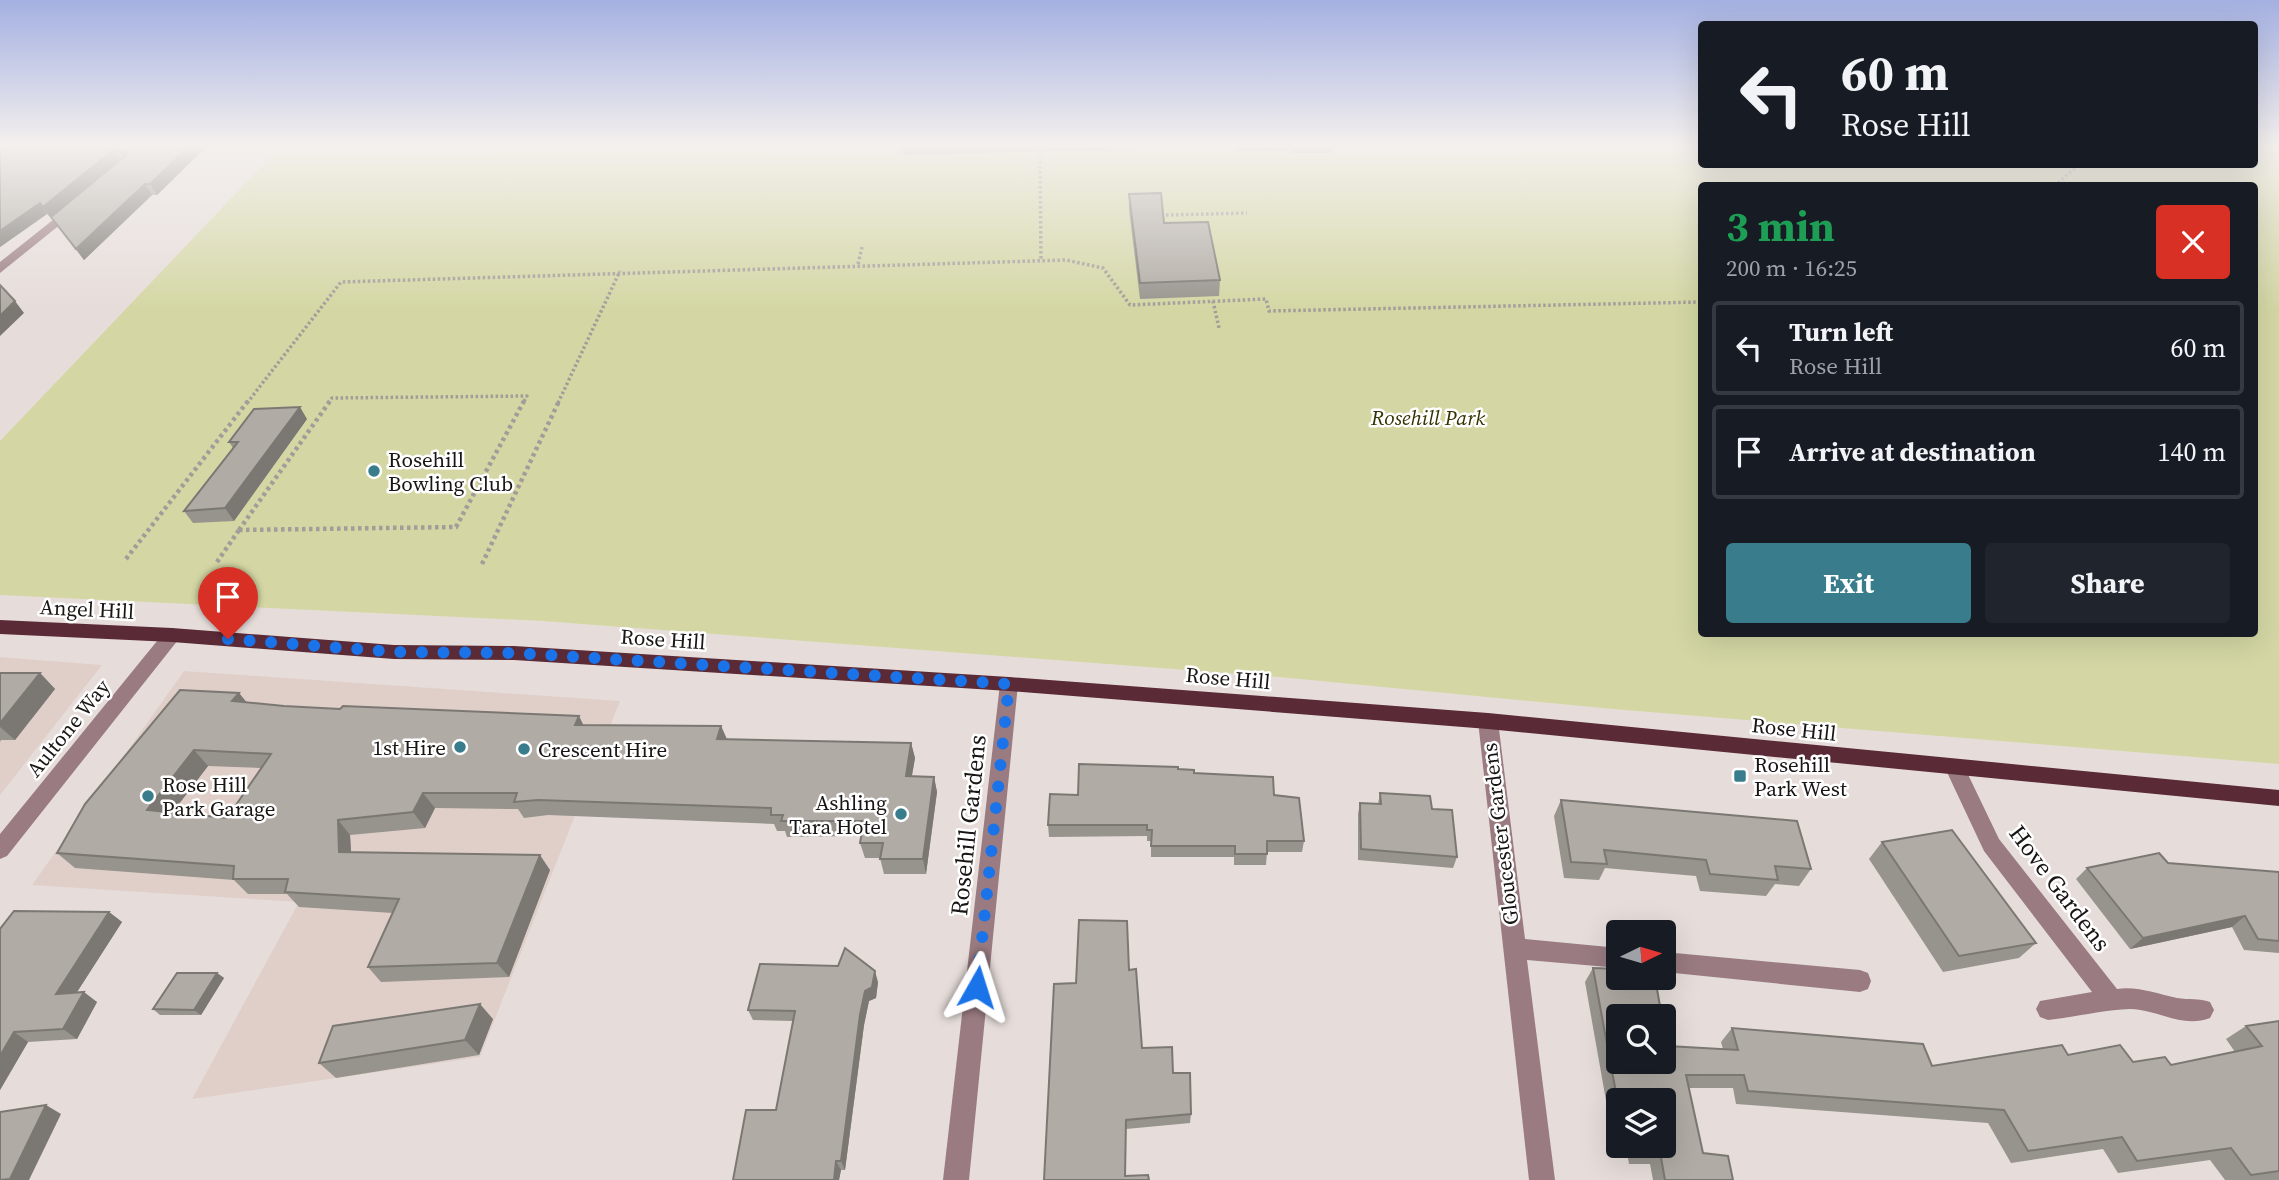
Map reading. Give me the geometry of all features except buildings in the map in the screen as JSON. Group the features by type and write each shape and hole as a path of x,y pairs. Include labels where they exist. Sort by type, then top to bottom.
{"main road":[{"name":"Angel Hill","path":"0,627 172,635"},
{"name":"Rose Hill","path":"172,635 394,652 514,653 1009,684 1488,721 2279,798"}],"street":[{"path":"0,269 83,199"},
{"name":"Aultone Way","path":"0,850 172,635"},
{"name":"Rosehill Gardens","path":"956,1180 1009,684"},
{"name":"Gloucester Gardens","path":"1488,721 1542,1180"},
{"name":"Hove Gardens","path":"1955,768 1991,845 2111,999"},
{"name":"Gloucester Gardens","path":"1514,948 1606,957"},
{"path":"1676,963 1860,981"},
{"path":"2048,1009 2132,998 2181,1010 2202,1010"}],"path":[{"path":"1040,199 1041,260"},
{"path":"1166,215 1247,214"},
{"path":"858,264 862,247"},
{"path":"126,559 341,282 620,271 1066,260 1103,268 1130,304 1266,299 1269,311 1698,302"},
{"path":"482,564 620,271"},
{"path":"1213,301 1219,328"},
{"path":"217,562 239,530 332,398 527,396 456,527 239,530"}],"shaded area":[{"path":"0,657 102,665 0,795"},
{"path":"184,671 620,701 480,1057 192,1099 299,902 32,885"}],"green space":[{"name":"Rosehill Park","path":"231,199 1698,199 1698,637 2258,637 2258,199 2279,199 2279,764 1613,709 1279,677 543,621 0,595 0,441"}],"place":[{"name":"Rosehill Bowling Club","path":"374,471"},
{"name":"1st Hire","path":"460,747"},
{"name":"Crescent Hire","path":"524,749"},
{"name":"Rosehill Park West","path":"1740,776"},
{"name":"Rose Hill Park Garage","path":"148,796"},
{"name":"Ashling Tara Hotel","path":"901,814"}],"route":[{"path":"228,639 394,652 514,653 1009,684 977,987"}]}
